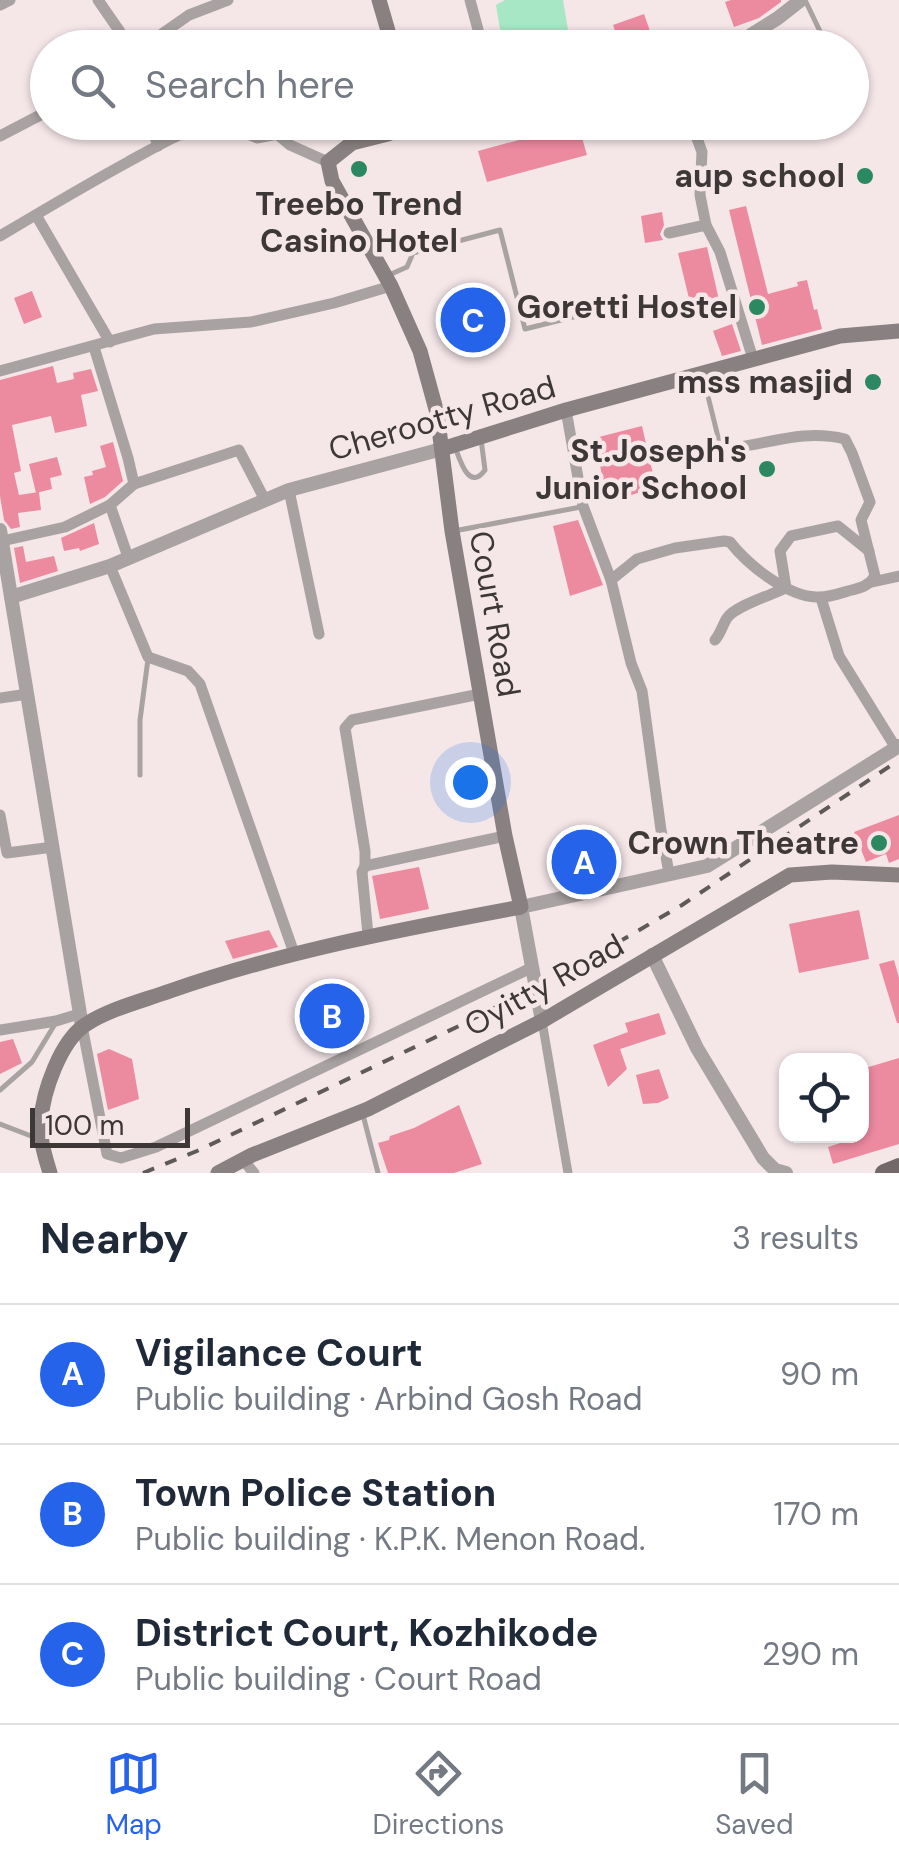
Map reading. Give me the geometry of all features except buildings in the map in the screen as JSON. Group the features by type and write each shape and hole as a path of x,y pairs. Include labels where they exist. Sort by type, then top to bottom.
{"main road":[{"path":"379,0 387,30"},
{"path":"328,162 360,140"},
{"name":"Court Road","path":"328,162 332,181 389,282 420,351 448,447 452,531 504,836 521,907"},
{"name":"Cherootty Road","path":"448,447 753,358 840,336 899,331"},
{"name":"Oyitty Road","path":"218,1173 362,1112 542,1021 790,874 899,875"},
{"path":"50,1173 41,1141 41,1119 58,1057 81,1020 294,953 521,907"},
{"path":"884,1173 899,1168"}],"street":[{"path":"0,5 10,0"},
{"path":"98,0 117,30"},
{"path":"167,30 189,15 228,0"},
{"path":"470,0 478,30"},
{"path":"759,30 798,1"},
{"path":"0,136 30,121"},
{"path":"156,140 158,146"},
{"path":"0,236 171,140"},
{"path":"284,140 328,162"},
{"path":"698,140 702,152 700,196 706,225 720,252 753,358"},
{"path":"36,214 110,342"},
{"path":"669,232 706,225"},
{"path":"0,371 154,329 251,322 334,303 389,282"},
{"path":"94,347 134,484"},
{"path":"566,410 584,506 611,580 630,664 642,690 669,873"},
{"path":"740,448 809,434 844,439 870,502 861,520 875,576 872,582"},
{"name":"Cherootty Road","path":"12,597 110,566 289,490 448,447"},
{"path":"265,500 239,450 134,484 110,505 65,527 1,536 107,1154 121,1158 156,1147 531,968"},
{"path":"289,490 319,634"},
{"path":"110,505 128,557"},
{"path":"786,588 780,551 791,536 838,526 868,551"},
{"path":"611,580 637,559 724,541 730,542 760,571 797,594 820,598 899,576"},
{"path":"110,566 148,657 188,671 200,684 294,953"},
{"path":"715,640 728,616 740,607 786,588"},
{"path":"521,907 707,866 898,747 839,656 820,598"},
{"path":"0,698 28,694"},
{"path":"368,935 362,872 365,851 345,728 352,720 480,694"},
{"path":"0,815 7,854 53,847"},
{"path":"365,866 504,836"},
{"name":"Court Road","path":"521,907 568,1173"},
{"path":"652,955 697,1048 764,1166 786,1173"},
{"path":"0,1030 81,1020"},
{"path":"243,1160 254,1173"}],"lane":[{"path":"798,1 817,30"},
{"path":"389,282 408,267 413,253 500,230 524,329 581,315"},
{"path":"702,374 720,444"},
{"path":"448,447 466,472 476,478 485,470 481,436"},
{"path":"452,531 584,506"},
{"path":"140,775 140,720 148,657"},
{"path":"0,1090 32,1062 56,1021"},
{"path":"362,1112 378,1173"},
{"path":"0,1124 41,1141"}],"green space":[{"path":"505,0 563,0 568,30 500,30 496,5"}],"railway":[{"path":"143,1173 461,1025 593,957 682,905 899,760"}],"place":[{"name":"Treebo Trend Casino Hotel","path":"359,169"},
{"name":"aup school","path":"865,176"},
{"name":"Goretti Hostel","path":"757,307"},
{"name":"District Court, Kozhikode","path":"473,320"},
{"name":"mss masjid","path":"873,382"},
{"name":"St.Joseph's Junior School","path":"767,469"},
{"name":"Crown Theatre","path":"879,843"},
{"name":"Vigilance Court","path":"584,862"},
{"name":"Town Police Station","path":"332,1016"}]}
